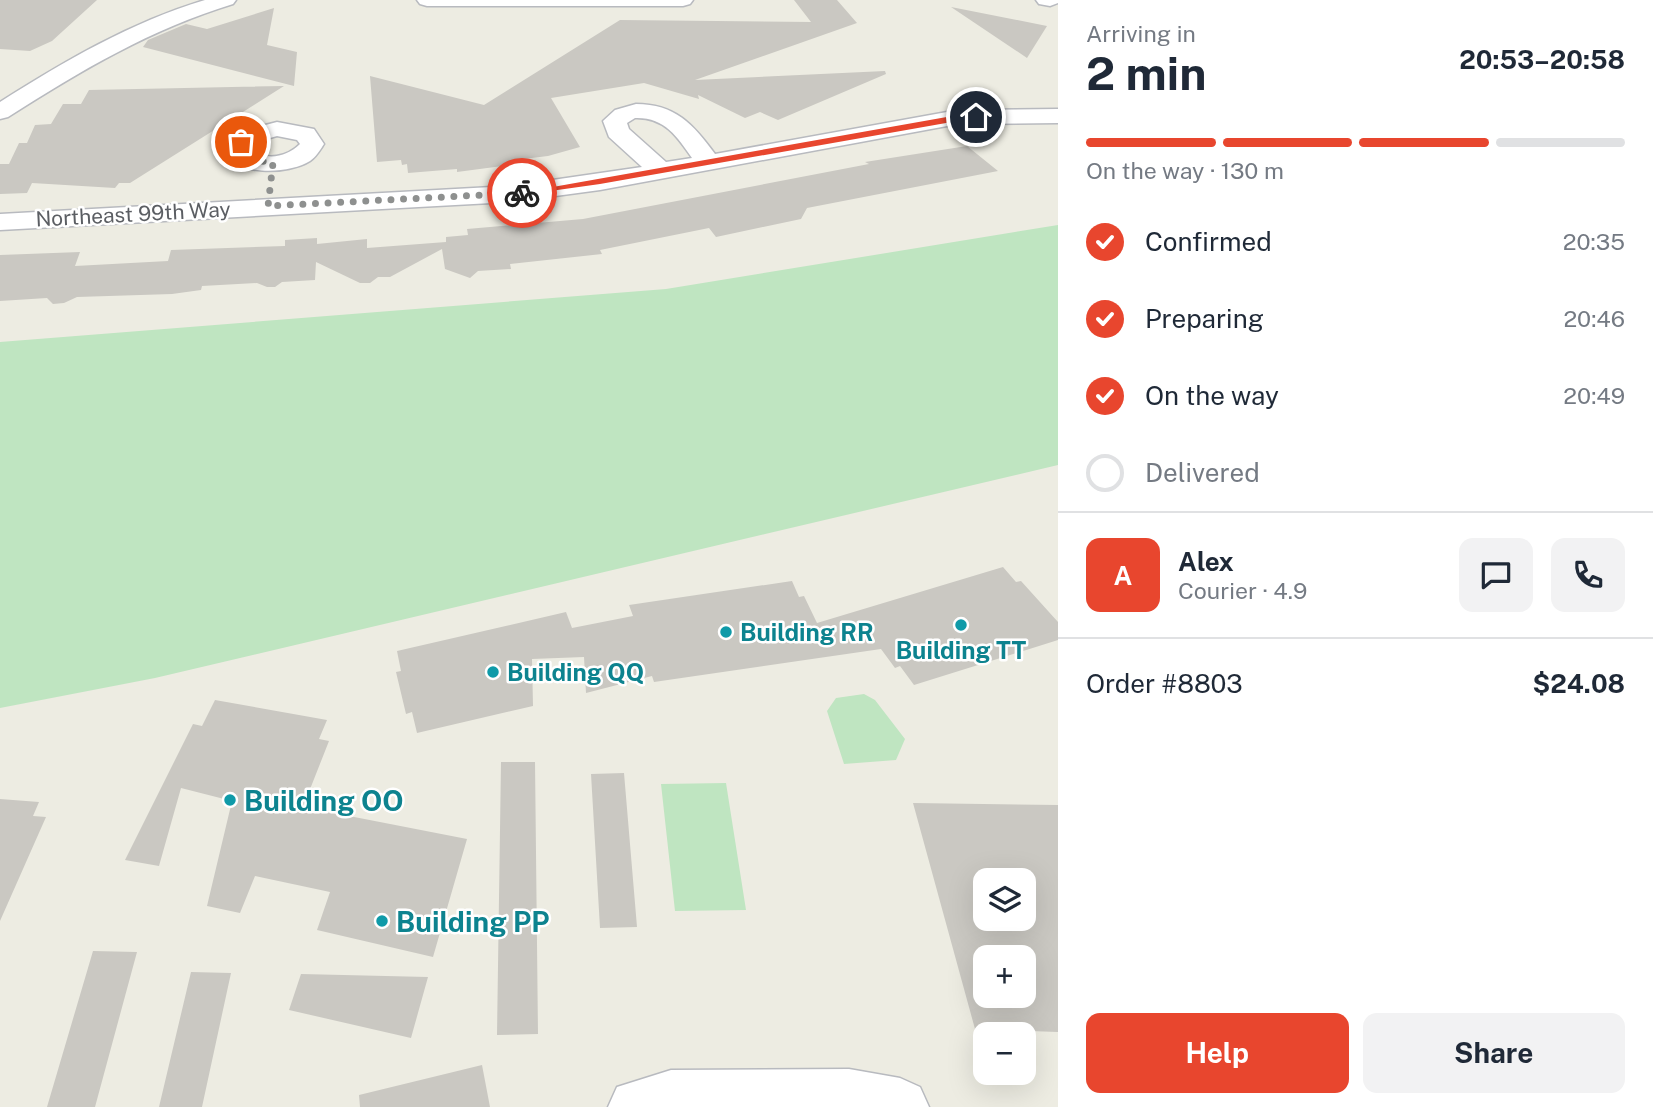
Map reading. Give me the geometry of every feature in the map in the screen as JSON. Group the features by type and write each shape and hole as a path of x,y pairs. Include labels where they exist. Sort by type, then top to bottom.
{"street":[{"path":"0,112 187,4 226,0"},
{"path":"427,0 683,0"},
{"path":"661,171 618,132 615,121 619,117 646,111 673,117 708,162"},
{"name":"Northeast 99th Way","path":"0,222 511,194 661,171 958,117 1058,116"},
{"path":"268,206 273,163"},
{"path":"636,1107 671,1098 849,1097 900,1107"}],"green space":[{"path":"1058,225 1058,465 155,678 0,708 0,342 666,289"},
{"path":"864,694 875,700 905,739 896,760 844,764 827,711 836,698"},
{"path":"726,783 746,910 675,911 661,784"}],"building":[{"path":"0,0 97,0 52,41 30,51 0,49"},
{"path":"794,0 837,0 857,23 695,80 885,71 886,74 778,120 760,112 745,118 698,95 699,99 644,83 551,98 580,147 548,156 515,160 517,164 457,172 457,169 408,173 407,164 402,165 401,160 377,162 370,76 484,105 620,20 811,22"},
{"path":"951,7 1047,26 1027,58"},
{"path":"274,8 267,45 297,52 294,86 143,47 148,40 186,24 207,29"},
{"path":"284,86 130,183 119,183 115,188 32,183 27,193 0,194 0,164 9,164 19,143 27,143 35,125 51,124 63,104 81,104 89,90"},
{"path":"967,146 998,171 807,208 801,219 716,237 709,228 600,250 602,254 510,264 511,269 478,271 470,278 445,269 442,249 390,277 378,277 370,283 360,283 316,262 315,280 282,282 275,287 257,283 202,286 201,290 172,294 77,297 64,303 53,304 47,298 0,301 0,255 80,252 75,266 168,261 171,250 285,246 285,240 317,238 317,244 367,239 367,248 446,242 446,237 468,235 467,229 583,219 869,164 865,162"},
{"path":"1003,567 1016,582 1021,581 1058,622 1058,640 914,685 900,666 895,668 881,649 654,682 652,676 586,693 584,657 532,659 533,706 417,733 412,712 406,714 396,672 401,671 397,651 566,612 572,628 633,616 629,605 792,581 799,597 804,596 817,623"},
{"path":"215,700 327,720 319,739 329,741 303,807 467,839 433,957 317,930 330,892 255,876 240,913 207,906 232,801 181,788 159,866 125,860 193,724 202,726"},
{"path":"501,762 535,762 538,1034 497,1035"},
{"path":"624,773 637,927 600,928 591,774"},
{"path":"0,799 39,802 33,816 46,817 0,921"},
{"path":"913,803 1058,805 1058,1032 1036,1031 1036,1022 973,1022"},
{"path":"93,951 137,952 95,1107 47,1107"},
{"path":"191,972 231,973 202,1107 159,1107"},
{"path":"301,974 428,977 411,1038 289,1010"},
{"path":"482,1065 490,1107 360,1107 359,1095"}],"way so far":[{"path":"241,142 238,148 244,158 273,163 268,206 522,193"}],"place":[{"name":"Building TT","path":"961,625"},
{"name":"Building RR","path":"726,632"},
{"name":"Building QQ","path":"493,672"},
{"name":"Building OO","path":"230,800"},
{"name":"Building PP","path":"382,921"}],"route":[{"path":"522,193 600,182 958,117 976,117"}]}
